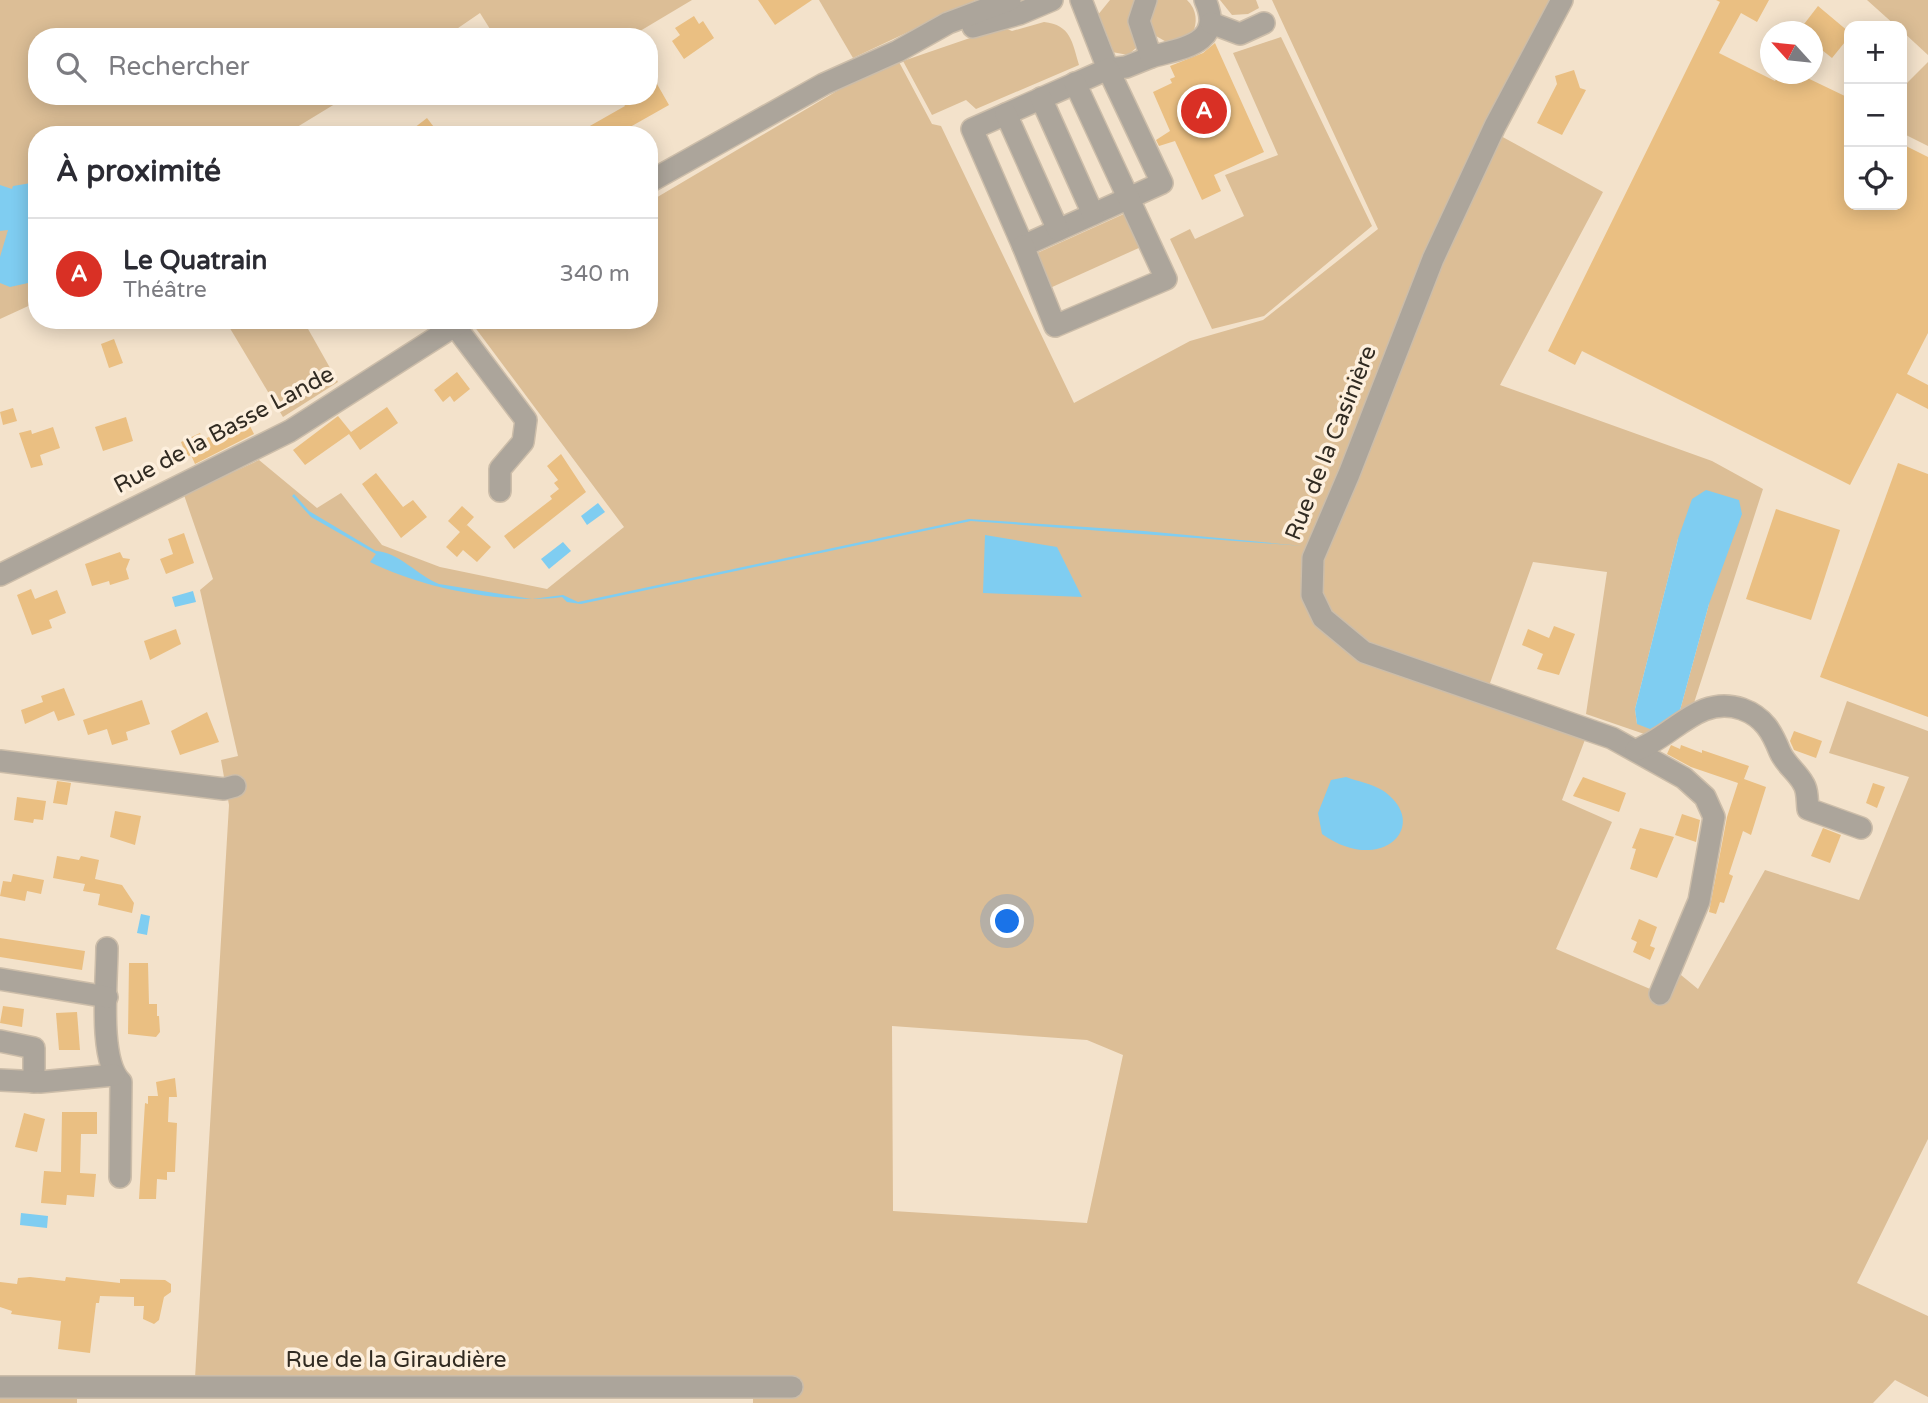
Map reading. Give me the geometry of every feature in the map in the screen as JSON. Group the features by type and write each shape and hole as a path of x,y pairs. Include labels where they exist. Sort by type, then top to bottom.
{"street":[{"path":"658,177 824,85 898,51 948,23 1010,0"},
{"path":"898,51 1019,14 1052,0"},
{"path":"1023,246 1162,183 1108,69 1081,0"},
{"path":"1146,0 1139,21 1151,57"},
{"path":"1075,83 1166,279 1055,326 972,129 1041,98 1075,83 1108,69 1126,67 1195,44 1207,35 1211,23 1205,0"},
{"name":"Rue de la Casinière","path":"1562,0 1496,126 1429,270 1313,558 1312,596 1323,618 1364,652 1612,738 1684,778 1705,797 1714,817 1699,901 1660,994"},
{"path":"1211,23 1240,34 1264,23"},
{"path":"1041,98 1093,214"},
{"path":"1006,114 1058,230"},
{"name":"Rue de la Basse Lande","path":"0,575 290,431 451,329"},
{"path":"464,329 526,420 523,442 500,469 500,491"},
{"path":"1636,750 1654,744 1693,714 1717,704 1735,707 1751,713 1774,736 1782,756 1805,785 1808,809 1861,828"},
{"path":"0,761 224,789 235,786"},
{"path":"107,948 107,1050 114,1075 121,1082 120,1177"},
{"path":"0,979 107,997"},
{"path":"0,1041 34,1048 34,1082"},
{"path":"0,1081 34,1082 114,1075"},
{"name":"Rue de la Giraudière","path":"0,1387 614,1395 792,1387"}],"shaded area":[{"path":"0,0 692,0 645,28 489,28 480,13 458,28 28,28 28,105 333,105 299,126 28,126 28,306 0,319"},
{"path":"819,0 976,0 853,58"},
{"path":"1110,0 1139,0 1137,47 1128,55 1112,52 1097,16"},
{"path":"1155,0 1187,0 1196,16 1192,35 1170,44 1156,36 1148,18"},
{"path":"1220,0 1256,0 1259,8 1248,14 1232,15"},
{"path":"1272,0 1555,0 1488,129 1603,192 1500,385 1712,461 1763,489 1693,706 1653,737 1586,714 1607,572 1533,562 1484,700 1586,737 1562,800 1612,822 1556,949 1669,997 1681,975 1698,989 1765,870 1859,900 1909,777 1829,753 1847,701 1928,731 1928,1139 1857,1283 1928,1316 1928,1397 1895,1380 1873,1403 753,1403 753,1397 194,1395 229,805 221,760 238,756 200,590 213,579 184,495 259,460 317,508 341,493 382,545 440,567 547,589 624,527 476,329 658,329 658,197 847,85 899,62 932,124 941,126 1074,403 1190,341 1263,320 1378,229","holes":["1678,539 1709,604 1679,714 1637,724 1635,709","892,1026 1087,1040 1123,1055 1087,1223 893,1211"]},
{"path":"1867,0 1928,0 1928,55 1907,36 1907,21 1890,21"},
{"path":"1044,22 1065,31 1072,42 1079,65 976,109 966,100 932,115 903,61 1002,27 1012,31"},
{"path":"1281,37 1372,226 1264,316 1212,329 1170,239 1190,229 1195,239 1244,216 1225,175 1278,155 1233,53"},
{"path":"1928,62 1928,146 1907,136 1907,83"},
{"path":"1126,213 1141,247 1050,288 1035,254"},
{"path":"230,329 308,329 338,382 283,417"},
{"path":"77,1395 77,1403 0,1403 0,1396"}],"water":[{"path":"28,184 28,283 10,287 0,283 0,257 8,230 0,231 0,185 12,189 13,186"},
{"path":"1706,490 1739,500 1742,514 1709,604 1679,714 1650,729 1637,724 1635,709 1678,539 1692,499"},
{"path":"294,494 309,511 376,551 393,555 439,584 530,599 490,596 438,587 370,562 376,554 311,517 292,496"},
{"path":"598,503 605,512 587,525 581,516"},
{"path":"969,519 1144,531 1303,546 971,521 581,604 567,602 562,597 534,599 563,595 578,602"},
{"path":"985,535 1057,547 1082,597 983,593"},
{"path":"563,542 571,551 549,569 541,559"},
{"path":"193,591 196,602 175,607 172,597"},
{"path":"1346,777 1382,790 1397,803 1403,817 1401,830 1394,841 1381,848 1364,850 1344,846 1322,834 1318,813 1331,780"},
{"path":"141,914 150,916 147,935 137,933"},
{"path":"21,1213 48,1216 47,1228 20,1225"}],"building":[{"path":"758,0 812,0 775,25"},
{"path":"1716,0 1769,0 1757,22 1741,13 1719,53 1760,74 1760,84 1820,84 1844,96 1844,210 1907,210 1907,146 1928,157 1928,333 1907,374 1928,385 1928,409 1897,393 1850,485 1582,351 1575,365 1548,351 1720,2"},
{"path":"1818,6 1844,28 1844,43 1832,58 1823,51 1823,21 1806,21"},
{"path":"694,16 699,24 703,21 714,38 684,59 672,41 680,35 675,28"},
{"path":"1215,43 1264,152 1214,175 1221,191 1202,200 1175,141 1159,146 1156,140 1170,131 1153,92 1172,83 1170,79 1175,77 1170,66 1203,53"},
{"path":"1574,70 1580,88 1586,90 1562,135 1537,123 1557,84 1555,76"},
{"path":"658,86 669,105 632,126 590,126 625,106 658,105"},
{"path":"427,118 433,126 417,126"},
{"path":"114,339 123,363 109,368 101,344"},
{"path":"457,372 470,389 454,402 450,396 443,402 434,390"},
{"path":"387,407 398,423 360,450 349,434 305,465 293,450 338,416 351,432"},
{"path":"13,408 17,421 3,425 0,412"},
{"path":"126,417 133,441 103,451 95,427"},
{"path":"246,418 254,434 195,464 191,455 187,457 181,442 200,433 203,440"},
{"path":"53,427 60,448 40,455 43,465 31,468 19,433 31,430 32,434"},
{"path":"561,454 586,492 514,549 504,536 552,499 550,496 559,489 554,483 558,480 547,466"},
{"path":"1898,463 1928,474 1928,717 1820,677"},
{"path":"376,473 403,507 413,500 427,517 401,538 362,484"},
{"path":"462,506 474,517 465,527 467,525 491,547 477,562 463,550 457,557 446,547 460,532 448,521"},
{"path":"1776,509 1840,530 1811,620 1746,599"},
{"path":"184,533 194,563 166,574 160,559 173,554 168,539"},
{"path":"120,552 123,558 130,559 126,569 129,579 110,585 109,581 92,586 85,564"},
{"path":"31,589 35,599 57,590 66,613 49,620 52,628 32,635 17,595"},
{"path":"1554,626 1575,634 1559,675 1537,669 1543,654 1522,645 1528,629 1549,638"},
{"path":"176,629 181,644 150,660 144,641"},
{"path":"64,688 75,715 58,721 54,711 25,724 21,710 43,702 41,696"},
{"path":"142,700 150,724 126,732 128,740 112,745 107,729 88,735 83,720"},
{"path":"207,712 219,742 180,755 171,731"},
{"path":"1794,731 1822,741 1816,758 1794,750 1790,741"},
{"path":"1671,745 1680,749 1681,745 1702,753 1702,750 1749,766 1744,779 1766,787 1751,835 1743,831 1729,874 1733,876 1724,903 1720,902 1716,914 1709,912 1727,817 1738,783 1691,767 1667,754"},
{"path":"1583,777 1626,793 1619,812 1573,796"},
{"path":"57,781 71,783 67,805 53,803"},
{"path":"1873,783 1885,787 1877,808 1866,803"},
{"path":"17,797 46,801 43,820 34,819 33,823 14,820"},
{"path":"115,811 141,816 135,845 110,837"},
{"path":"1682,814 1700,820 1696,842 1675,835"},
{"path":"1640,828 1674,837 1657,878 1630,869 1636,849 1632,848"},
{"path":"1823,828 1841,835 1830,863 1811,856"},
{"path":"57,856 79,860 81,856 99,860 95,879 122,885 134,903 132,913 98,905 100,894 83,891 85,884 53,878"},
{"path":"13,874 44,880 41,894 27,891 25,901 0,896 3,881 11,882"},
{"path":"1639,919 1657,927 1650,946 1655,948 1650,960 1633,952 1637,942 1631,939"},
{"path":"0,938 85,951 82,970 0,957"},
{"path":"129,963 148,963 149,1004 157,1004 159,1016 160,1032 156,1037 128,1034"},
{"path":"3,1006 24,1009 22,1027 0,1023"},
{"path":"77,1012 80,1050 59,1050 56,1013"},
{"path":"175,1078 177,1097 169,1097 168,1122 177,1123 175,1172 167,1172 167,1180 157,1179 156,1199 139,1199 145,1103 148,1104 148,1096 158,1096 156,1082"},
{"path":"62,1112 97,1112 97,1134 81,1134 80,1173 96,1174 94,1197 67,1195 66,1205 41,1203 44,1171 61,1172"},
{"path":"24,1113 45,1119 37,1152 15,1147"},
{"path":"66,1277 120,1283 120,1279 165,1280 171,1284 171,1292 164,1297 159,1320 154,1324 143,1319 144,1306 134,1306 134,1297 100,1296 99,1303 96,1303 90,1353 58,1349 61,1321 11,1314 12,1311 0,1307 0,1282 17,1284 18,1278 65,1281"}],"place":[{"name":"Le Quatrain","path":"1204,111"}]}
